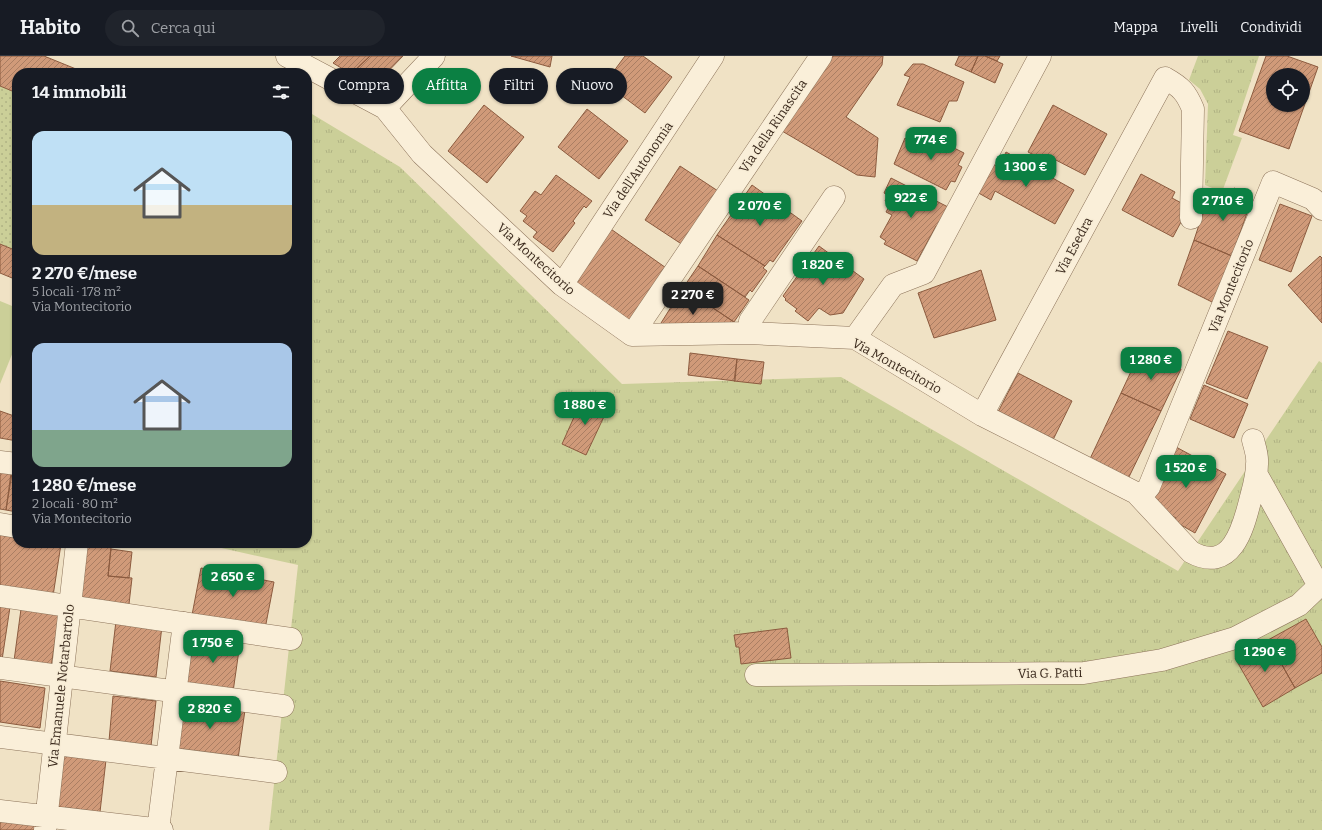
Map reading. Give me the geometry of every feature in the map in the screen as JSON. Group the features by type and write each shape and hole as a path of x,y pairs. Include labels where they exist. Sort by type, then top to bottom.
{"street":[{"name":"Via Montecitorio","path":"287,56 310,68"},
{"path":"385,108 434,56"},
{"name":"Via dell'Autonomia","path":"562,285 713,56"},
{"name":"Via della Rinascita","path":"632,335 821,56"},
{"path":"855,338 893,285 924,273 1040,56"},
{"name":"Via Montecitorio","path":"312,69 385,108 422,154 562,285 632,335 749,333 855,338 982,415 1136,493 1144,493 1150,487 1273,182 1313,199 1322,209"},
{"name":"Via Esedra","path":"982,415 1165,78 1180,86 1188,96 1193,109 1190,218"},
{"path":"749,333 750,321 834,197"},
{"path":"1136,493 1191,552 1199,556 1215,557 1231,548 1242,531 1257,475 1257,454 1253,440"},
{"path":"0,462 12,463"},
{"path":"1257,475 1320,585"},
{"path":"0,524 12,526"},
{"name":"Via Emanuele Notarbartolo","path":"46,823 76,548"},
{"name":"Via G. Patti","path":"756,675 1084,673 1162,660 1235,638 1299,605 1320,585"},
{"path":"0,596 291,639"},
{"path":"158,830 184,624"},
{"path":"0,668 175,690 283,706"},
{"path":"0,738 276,772"},
{"path":"0,811 46,823 162,830"}],"green space":[{"path":"1198,56 1259,56 1233,135 1242,138 1222,192 1205,185 1208,104 1200,89 1189,80"},
{"path":"0,86 12,91 12,249 0,244"},
{"path":"312,114 400,167 622,384 841,377 1178,571 1319,361 1322,363 1322,830 269,830 298,565 222,548 312,548"},
{"path":"0,301 12,306 12,354 0,384"}],"building":[{"path":"0,56 44,56 74,68 12,68 12,91 0,86"},
{"path":"340,56 370,56 357,68 341,68 333,63"},
{"path":"370,56 403,56 391,68 357,68"},
{"path":"511,56 552,56 550,67"},
{"path":"625,56 643,56 672,77 645,113 627,100 627,68 616,68"},
{"path":"832,56 883,56 882,65 846,117 878,138 875,177 857,175 782,131"},
{"path":"959,56 978,56 971,72 955,65"},
{"path":"978,56 985,56 1003,64 995,83 971,72"},
{"path":"985,56 1000,56 997,61"},
{"path":"1266,56 1287,56 1318,67 1310,90 1310,68 1266,68 1266,112 1302,112 1289,149 1239,131"},
{"path":"913,64 923,64 964,82 957,101 949,101 940,122 897,105 910,77 904,75"},
{"path":"484,105 524,137 487,183 448,151"},
{"path":"1053,105 1107,134 1085,175 1050,157 1048,162 1028,152"},
{"path":"587,109 628,141 599,179 558,147"},
{"path":"926,134 964,153 958,165 962,167 955,182 951,181 946,190 894,164 905,138 920,146"},
{"path":"1006,152 1074,190 1055,224 995,191 991,200 975,191 991,163 999,167"},
{"path":"680,166 718,191 683,245 645,220"},
{"path":"1141,174 1175,192 1172,198 1189,207 1173,237 1122,210"},
{"path":"556,175 592,201 586,208 584,206 573,221 575,223 553,252 533,237 537,232 523,221 527,216 520,211 535,191 541,195"},
{"path":"891,178 950,208 940,228 936,226 917,261 884,244 886,241 880,237 892,215 886,212 891,203 885,201 888,195 884,193"},
{"path":"752,185 802,221 773,262 770,260 765,266 717,235"},
{"path":"1234,188 1246,193 1248,210 1232,256 1194,240 1209,195 1227,201"},
{"path":"1280,204 1312,216 1291,272 1259,260"},
{"path":"608,227 669,270 630,327 568,284"},
{"path":"717,235 765,266 763,268 767,271 752,292 750,290 745,297 698,266"},
{"path":"1194,240 1232,256 1214,303 1178,285"},
{"path":"0,244 12,249 12,278 0,273"},
{"path":"819,246 864,279 843,313 830,315 819,308 808,321 795,311 797,309 785,300 786,299 783,296"},
{"path":"1320,256 1322,258 1322,323 1288,285"},
{"path":"698,266 749,300 734,322 683,288"},
{"path":"981,270 996,320 934,338 918,293"},
{"path":"683,288 734,322 727,330 656,331"},
{"path":"1228,331 1268,347 1247,399 1206,383"},
{"path":"1141,350 1181,369 1161,411 1121,393"},
{"path":"690,353 737,359 735,381 688,375"},
{"path":"737,359 764,362 761,384 734,381"},
{"path":"1018,373 1072,401 1051,444 996,416"},
{"path":"1204,385 1248,404 1234,438 1190,419"},
{"path":"1121,393 1161,411 1127,481 1088,463"},
{"path":"583,397 608,408 586,455 562,444"},
{"path":"0,411 12,415 12,440 0,438"},
{"path":"1176,447 1226,474 1195,533 1174,521 1176,518 1156,507 1148,498"},
{"path":"0,465 12,466 6,510 0,509"},
{"path":"12,473 12,511 6,510"},
{"path":"0,535 12,537 12,548 60,548 53,596 0,586"},
{"path":"84,548 111,548 108,576 132,578 129,604 79,598"},
{"path":"111,549 132,552 129,578 108,576"},
{"path":"201,568 274,582 265,629 192,615"},
{"path":"0,606 10,607 2,660 0,660"},
{"path":"21,609 59,615 51,667 14,661"},
{"path":"1306,619 1322,647 1322,673 1295,688 1268,640"},
{"path":"116,621 162,626 156,677 110,671"},
{"path":"787,628 791,658 741,664 739,647 736,647 734,635"},
{"path":"192,636 240,643 233,692 185,684"},
{"path":"1268,640 1295,688 1263,707 1235,658"},
{"path":"0,681 45,688 40,728 0,722"},
{"path":"113,696 156,701 151,746 109,741"},
{"path":"182,701 245,710 238,759 176,751"},
{"path":"59,754 106,760 100,812 53,806"},
{"path":"0,818 36,823 35,830 0,830"}]}
